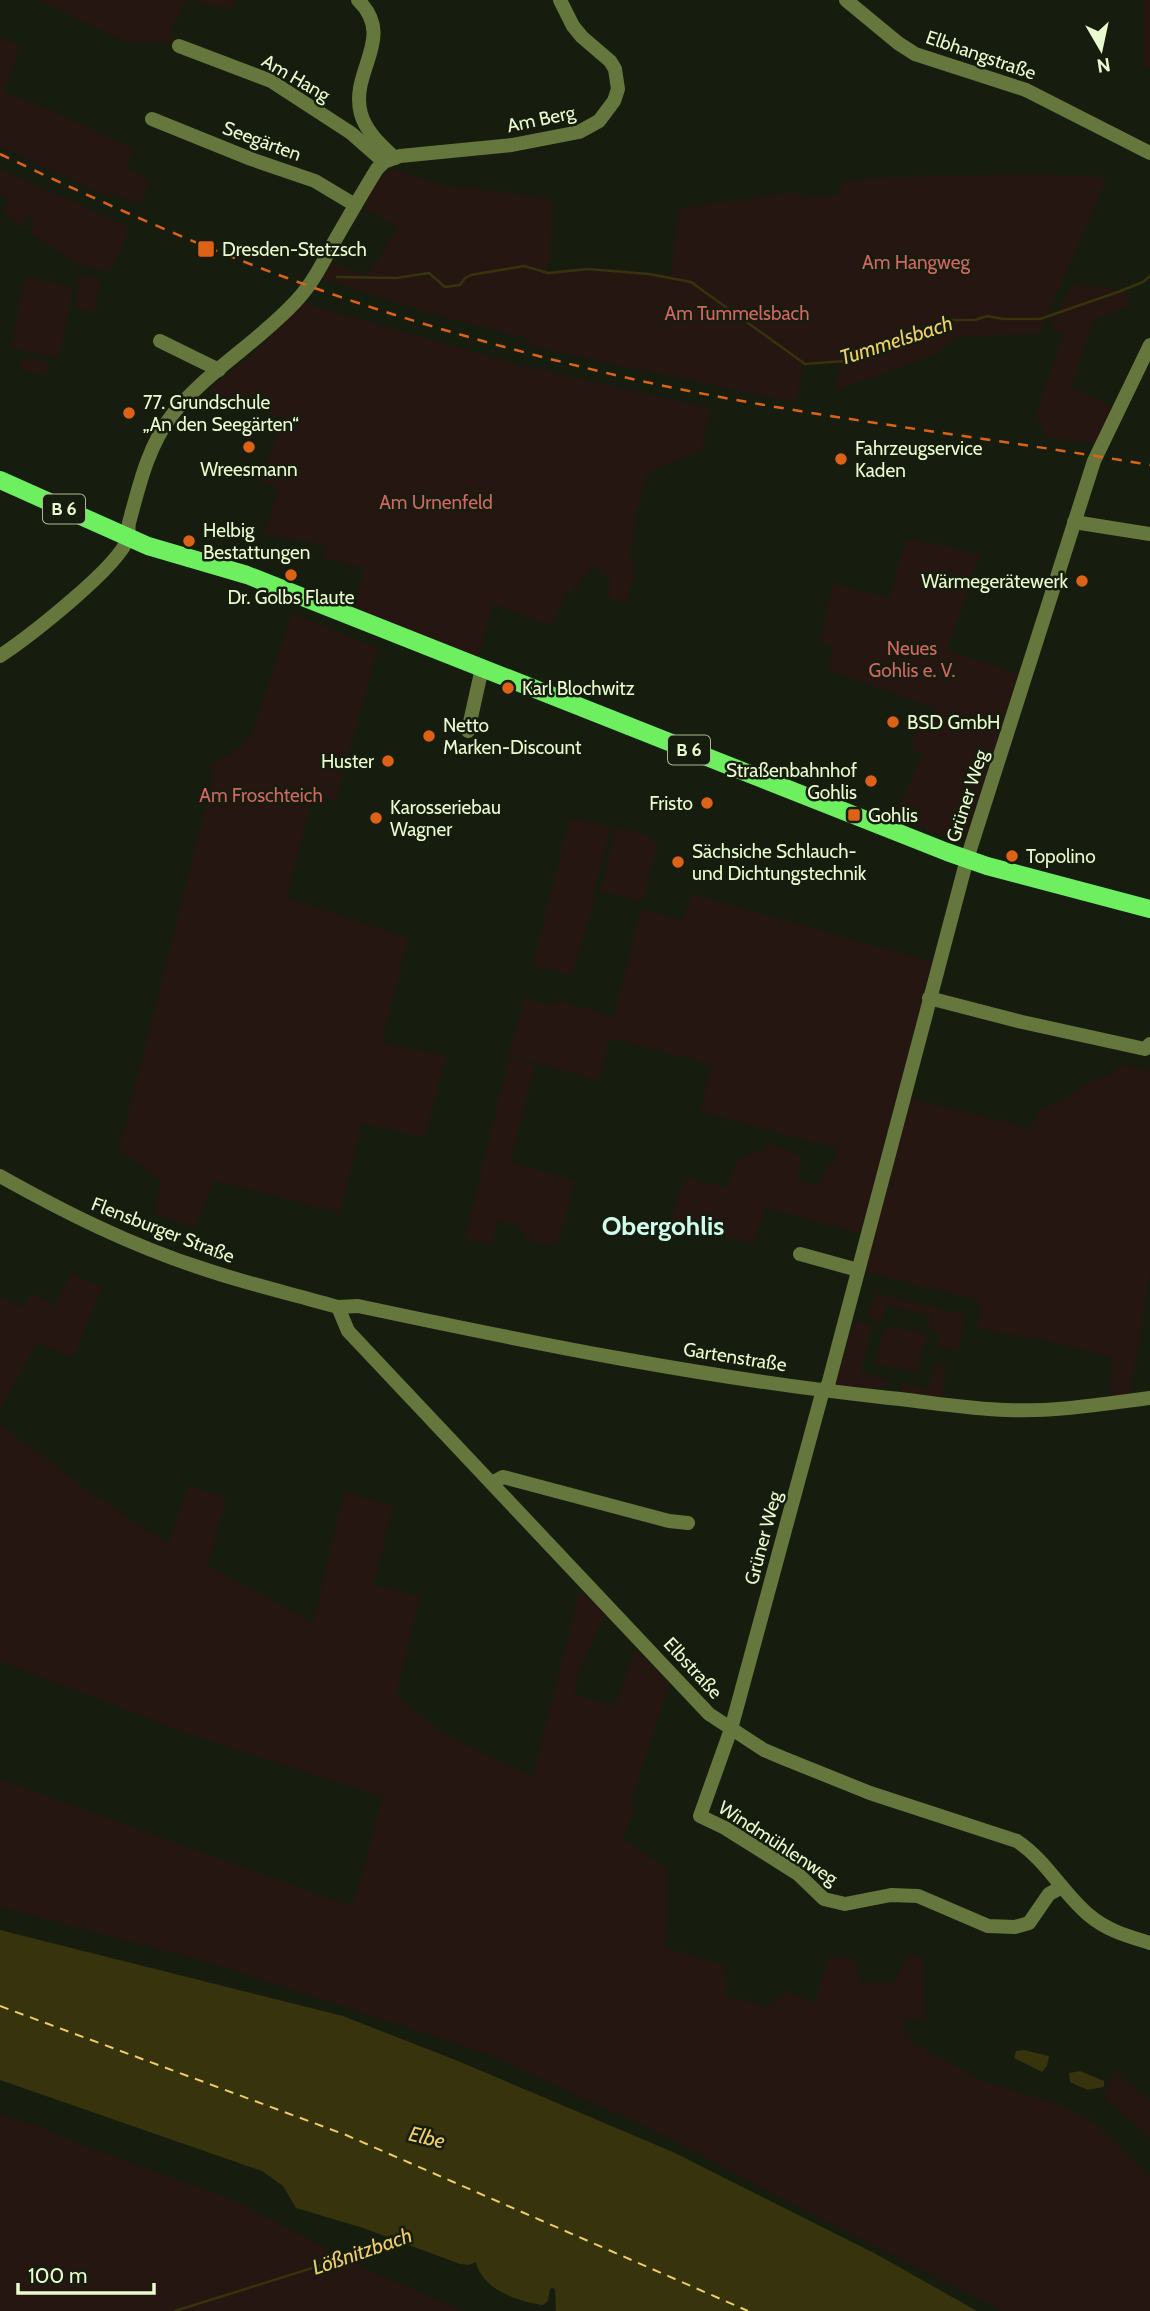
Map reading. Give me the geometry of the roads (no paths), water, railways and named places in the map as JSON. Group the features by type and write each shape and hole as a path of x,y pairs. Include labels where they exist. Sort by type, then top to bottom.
{"main road":[{"name":"B 6","path":"0,480 148,546 247,575 967,859 1150,909"}],"street":[{"path":"0,656 25,639 116,559 128,537 131,514 153,447 171,417 298,299 314,278 377,169 390,160 361,113 361,78 374,44 374,25 369,11 358,0"},
{"name":"Am Berg","path":"390,160 552,138 579,132 599,121 614,101 618,89 615,69 573,26 560,0"},
{"name":"Elbhangstraße","path":"846,0 915,54 1026,90 1150,153"},
{"name":"Am Hang","path":"179,46 271,82 390,160"},
{"name":"Seegärten","path":"152,119 251,159 315,181 355,205"},
{"path":"160,341 219,370"},
{"name":"Grüner Weg","path":"700,1816 731,1729 823,1390 828,1385 967,859 1094,461 1150,345"},
{"path":"1074,522 1150,534"},
{"path":"468,731 482,668"},
{"path":"929,998 1145,1049 1150,1044"},
{"name":"Flensburger Straße","path":"0,1176 55,1207 146,1248 206,1270 319,1302"},
{"path":"800,1254 858,1270"},
{"name":"Gartenstraße","path":"319,1302 338,1307 359,1306 612,1358 823,1390 1008,1410 1090,1406 1150,1398"},
{"name":"Elbstraße","path":"338,1307 348,1331 709,1714 764,1750 870,1793 1017,1841 1033,1852 1089,1916 1113,1931 1150,1943"},
{"path":"492,1483 503,1477 669,1521 688,1523"},
{"name":"Windmühlenweg","path":"700,1816 725,1828 798,1874 824,1899 845,1904 891,1895 918,1896 988,1926 1015,1927 1028,1923 1049,1894 1062,1887"}],"water":[{"name":"Elbe","path":"0,1930 343,2016 458,2061 673,2152 876,2254 977,2311 556,2311 555,2289 552,2288 548,2301 543,2305 523,2301 493,2287 485,2280 476,2262 469,2265 460,2264 363,2228 296,2208 283,2186 262,2171 0,2080"},
{"path":"1024,2050 1049,2056 1047,2066 1042,2072 1014,2058 1016,2051"},
{"path":"1080,2071 1104,2081 1104,2087 1088,2090 1070,2082 1069,2073"}],"waterway":[{"name":"Tummelsbach","path":"337,277 396,278 429,273 445,287 460,285 471,275 524,266 548,273 588,269 649,274 691,282 805,364 845,361 947,320 975,320 987,316 1040,319 1118,292 1143,282 1150,276"},
{"name":"Lößnitzbach","path":"175,2311 402,2240"}],"railway":[{"path":"0,154 142,219 250,264 413,321 541,357 628,378 758,404 1150,465"}],"place":[{"name":"Dresden-Stetzsch","path":"206,249"},
{"name":"77. Grundschule „An den Seegärten“","path":"129,413"},
{"name":"Wreesmann","path":"249,447"},
{"name":"Fahrzeugservice Kaden","path":"841,459"},
{"name":"Helbig Bestattungen","path":"189,541"},
{"name":"Dr. Golbs Flaute","path":"291,575"},
{"name":"Wärmegerätewerk","path":"1082,581"},
{"name":"Karl Blochwitz","path":"508,688"},
{"name":"BSD GmbH","path":"893,722"},
{"name":"Netto Marken-Discount","path":"429,736"},
{"name":"Huster","path":"388,761"},
{"name":"Straßenbahnhof Gohlis","path":"871,781"},
{"name":"Fristo","path":"707,803"},
{"name":"Gohlis","path":"854,815"},
{"name":"Karosseriebau Wagner","path":"376,818"},
{"name":"Topolino","path":"1012,856"},
{"name":"Sächsiche Schlauch- und Dichtungstechnik","path":"678,862"}],"district":[{"name":"Obergohlis","path":"663,1226"}],"park label":[{"name":"Am Hangweg","path":"916,262"},
{"name":"Am Tummelsbach","path":"737,313"},
{"name":"Am Urnenfeld","path":"436,502"},
{"name":"Neues Gohlis e. V.","path":"912,659"},
{"name":"Am Froschteich","path":"261,795"}]}
